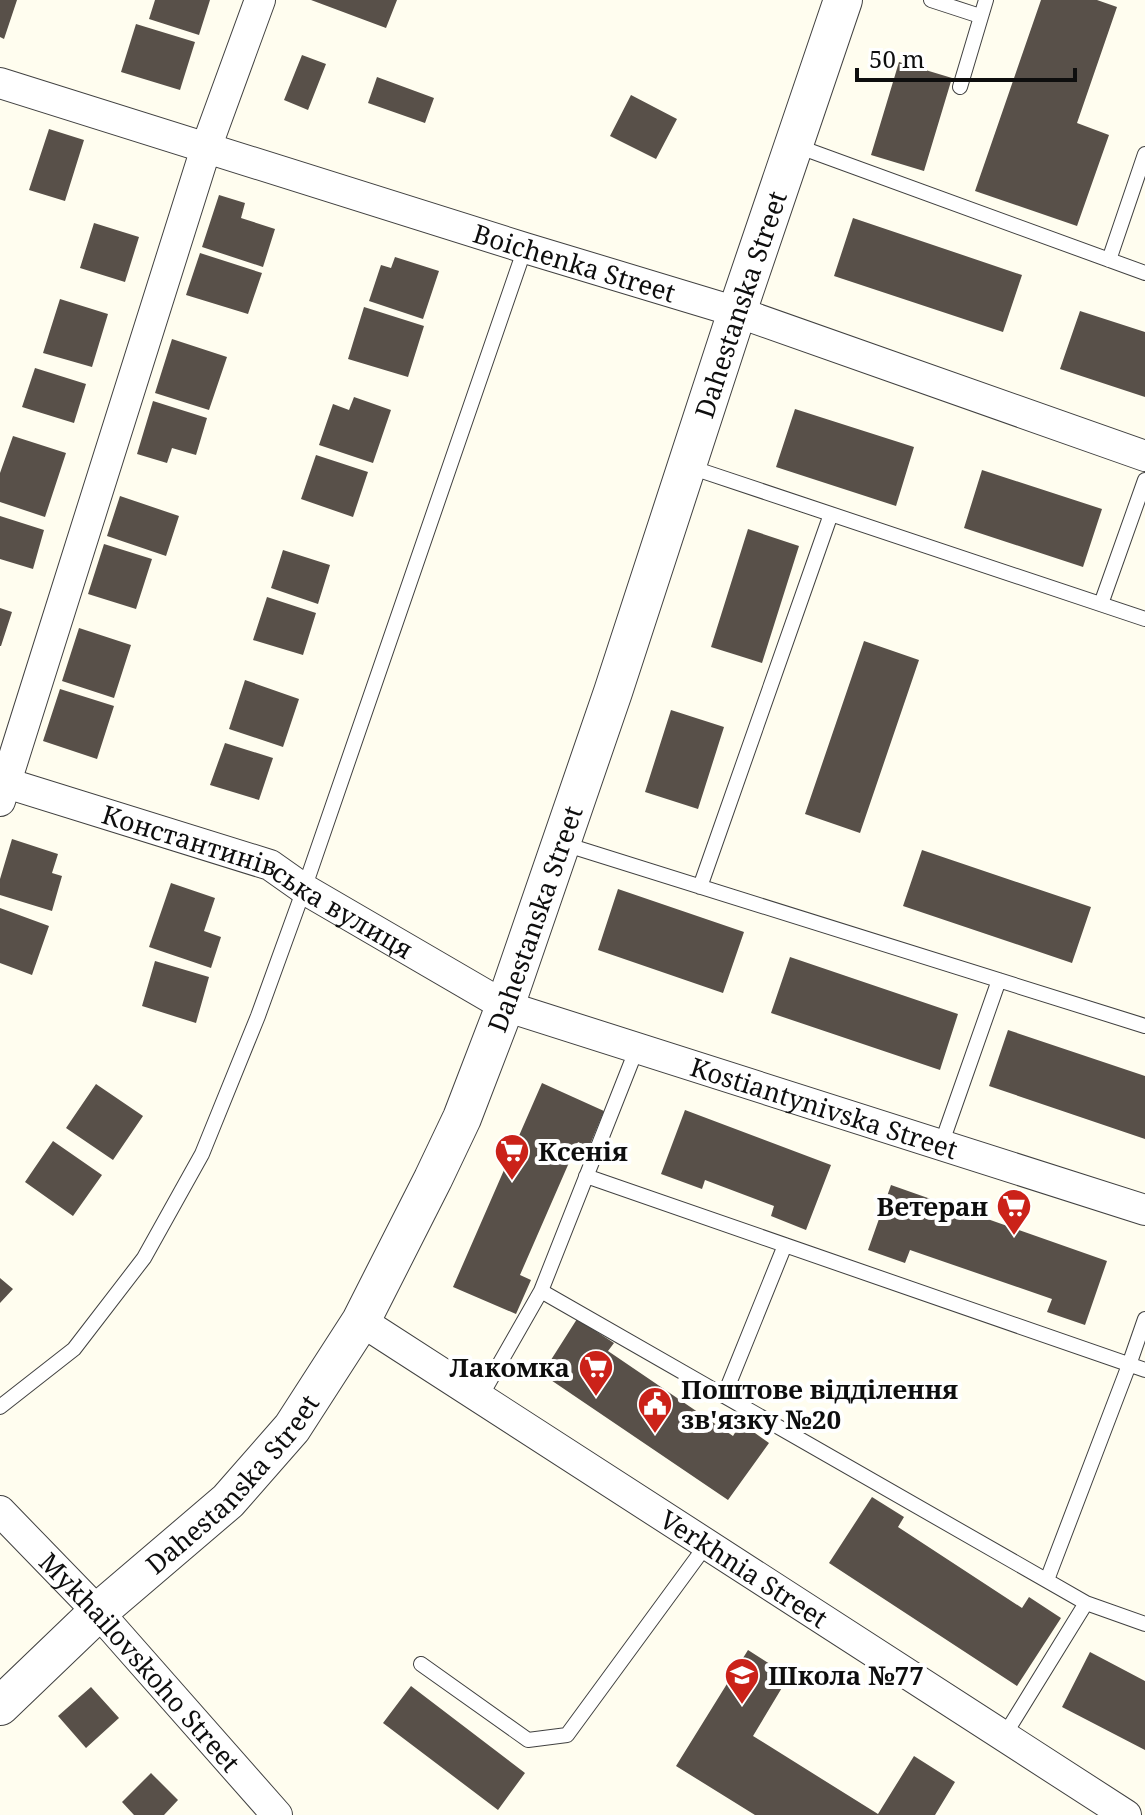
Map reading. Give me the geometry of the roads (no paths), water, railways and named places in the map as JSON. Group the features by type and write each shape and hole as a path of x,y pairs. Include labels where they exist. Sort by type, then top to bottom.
{"street":[{"path":"2,788 206,148 260,0"},
{"name":"Dahestanska Street","path":"0,1706 98,1612 228,1501 292,1428 361,1321 462,1118 505,1006 613,692 843,0"},
{"name":"Boichenka Street","path":"0,83 737,312 1145,456"},
{"name":"Константинівська вулиця","path":"2,788 270,865 304,889 505,1006"},
{"name":"Kostiantynivska Street","path":"505,1006 1145,1210"},
{"name":"Verkhnia Street","path":"361,1321 1126,1815"},
{"name":"Mykhailovskoho Street","path":"0,1511 98,1612 277,1815"}],"lane":[{"path":"931,0 980,16"},
{"path":"960,87 986,0"},
{"path":"794,145 1145,273"},
{"path":"1109,260 1141,180 1145,154"},
{"path":"0,1407 74,1349 144,1258 202,1154 258,1016 304,889 525,248"},
{"path":"687,466 1145,619"},
{"path":"1101,604 1145,480"},
{"path":"700,887 831,514"},
{"path":"561,843 1145,1026"},
{"path":"941,1145 999,980"},
{"path":"480,1398 541,1291 637,1048"},
{"path":"586,1176 1145,1370"},
{"path":"724,1396 785,1245"},
{"path":"541,1291 1086,1603 1145,1624"},
{"path":"1047,1580 1145,1319"},
{"path":"421,1664 528,1740 567,1735 707,1544"},
{"path":"1004,1736 1086,1603"}],"place":[{"name":"Ксенія","path":"512,1182"},
{"name":"Ветеран","path":"1014,1237"},
{"name":"Лакомка","path":"596,1398"},
{"name":"Поштове відділення зв'язку №20","path":"655,1435"},
{"name":"Школа №77","path":"742,1706"}]}
